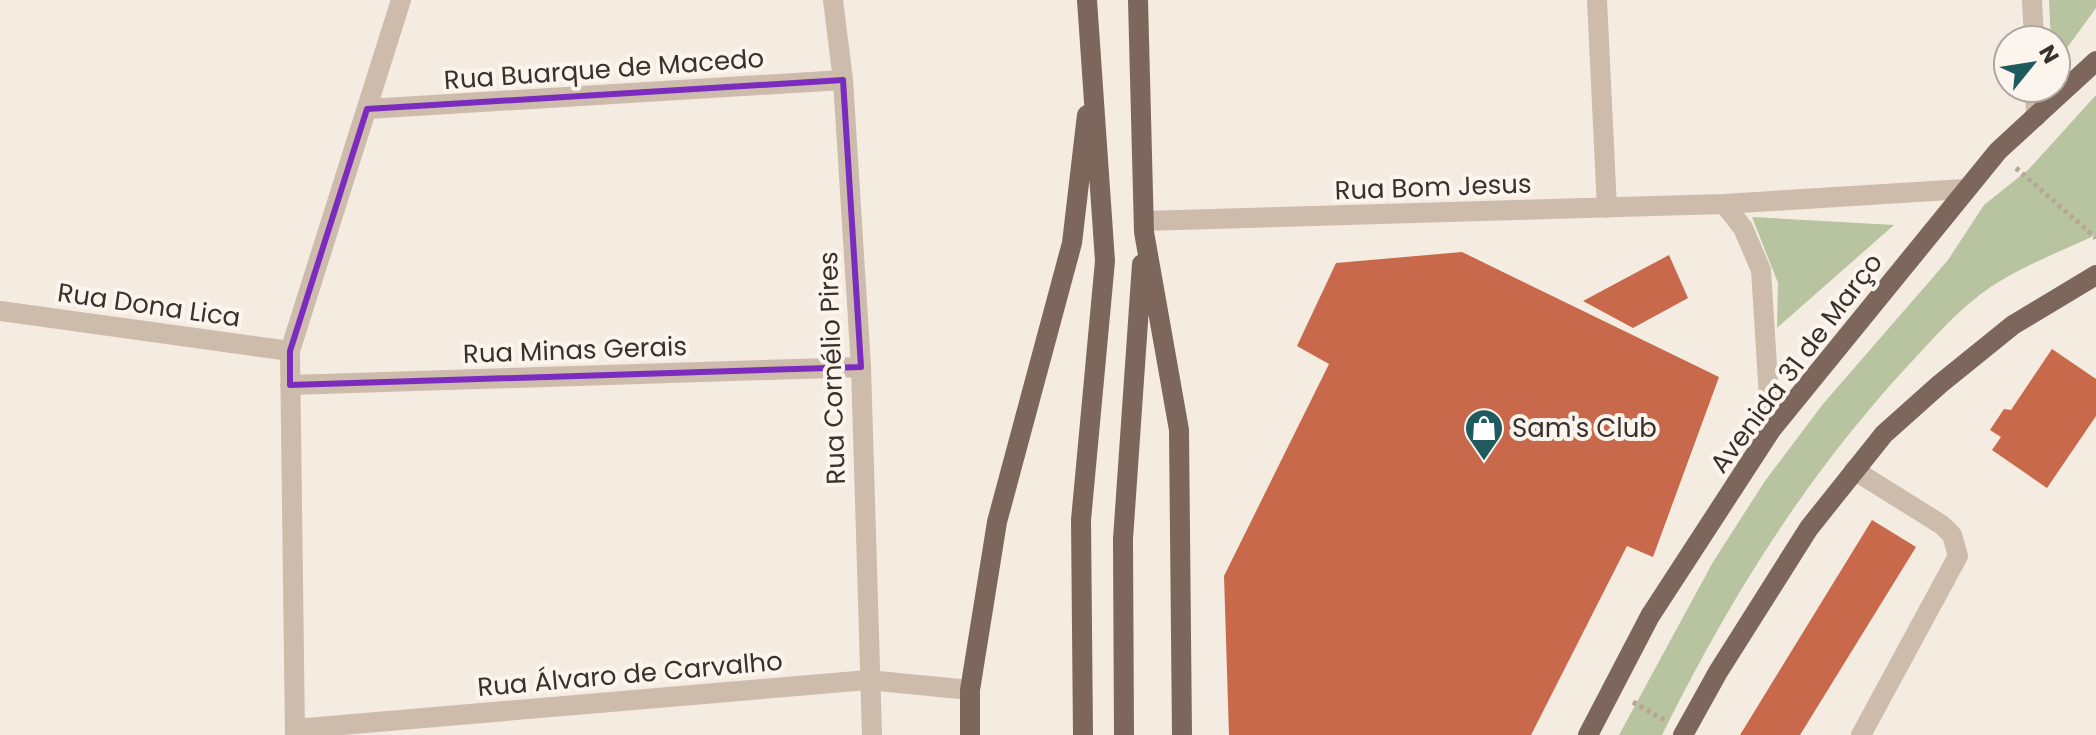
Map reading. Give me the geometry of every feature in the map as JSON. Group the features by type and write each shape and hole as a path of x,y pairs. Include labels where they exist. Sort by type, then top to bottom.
{"main road":[{"path":"1083,735 1081,520 1105,261 1087,0"},
{"path":"1124,735 1123,539 1144,226 1138,0"},
{"name":"Avenida 31 de Março","path":"1588,735 1650,616 1771,430 1998,151 2096,61"},
{"path":"970,735 970,690 997,522 1072,243 1092,75"},
{"path":"1144,226 1179,430 1182,735"},
{"path":"1684,734 1718,672 1809,528 1884,434 2013,325 2096,275"}],"street":[{"path":"295,732 290,351 401,0"},
{"name":"Rua Cornélio Pires","path":"833,0 843,80 861,367 872,735"},
{"path":"1597,0 1607,208"},
{"path":"2032,0 2033,24"},
{"name":"Rua Buarque de Macedo","path":"367,109 843,80"},
{"path":"2036,104 2036,117"},
{"name":"Rua Bom Jesus","path":"1144,226 1724,204 1965,189"},
{"path":"1724,204 1743,228 1761,270 1771,430"},
{"name":"Rua Dona Lica","path":"0,311 290,351"},
{"name":"Rua Minas Gerais","path":"290,385 861,367"},
{"path":"1854,470 1942,525 1952,535 1958,556 1861,735"},
{"name":"Rua Álvaro de Carvalho","path":"295,732 868,680 970,690"}],"path":[{"path":"1998,151 2096,238"},
{"path":"1611,689 1684,734"}],"highlighted area":[{"path":"843,80 861,367 290,385 290,351 367,109"}],"green space":[{"path":"2049,0 2096,0 2096,8 2072,41 2072,24 2050,24"},
{"path":"2096,95 2096,235 1992,286 1935,337 1867,412 1800,499 1713,637 1662,735 1619,735 1713,562 1765,481 1823,404 1948,260 1984,205 2029,169"},
{"path":"1752,217 1894,225 1777,328 1778,283"}],"building":[{"name":"Sam's Club","path":"1462,252 1719,377 1653,557 1627,546 1531,735 1229,735 1224,576 1329,364 1297,346 1336,263"},
{"path":"1669,255 1688,298 1633,328 1583,301"},
{"path":"2052,349 2096,379 2096,416 2047,488 1992,450 2001,437 1990,430 2004,409 2011,410"},
{"path":"1872,520 1916,547 1800,735 1740,735"}],"place":[{"name":"Sam's Club","path":"1484,462"}]}
